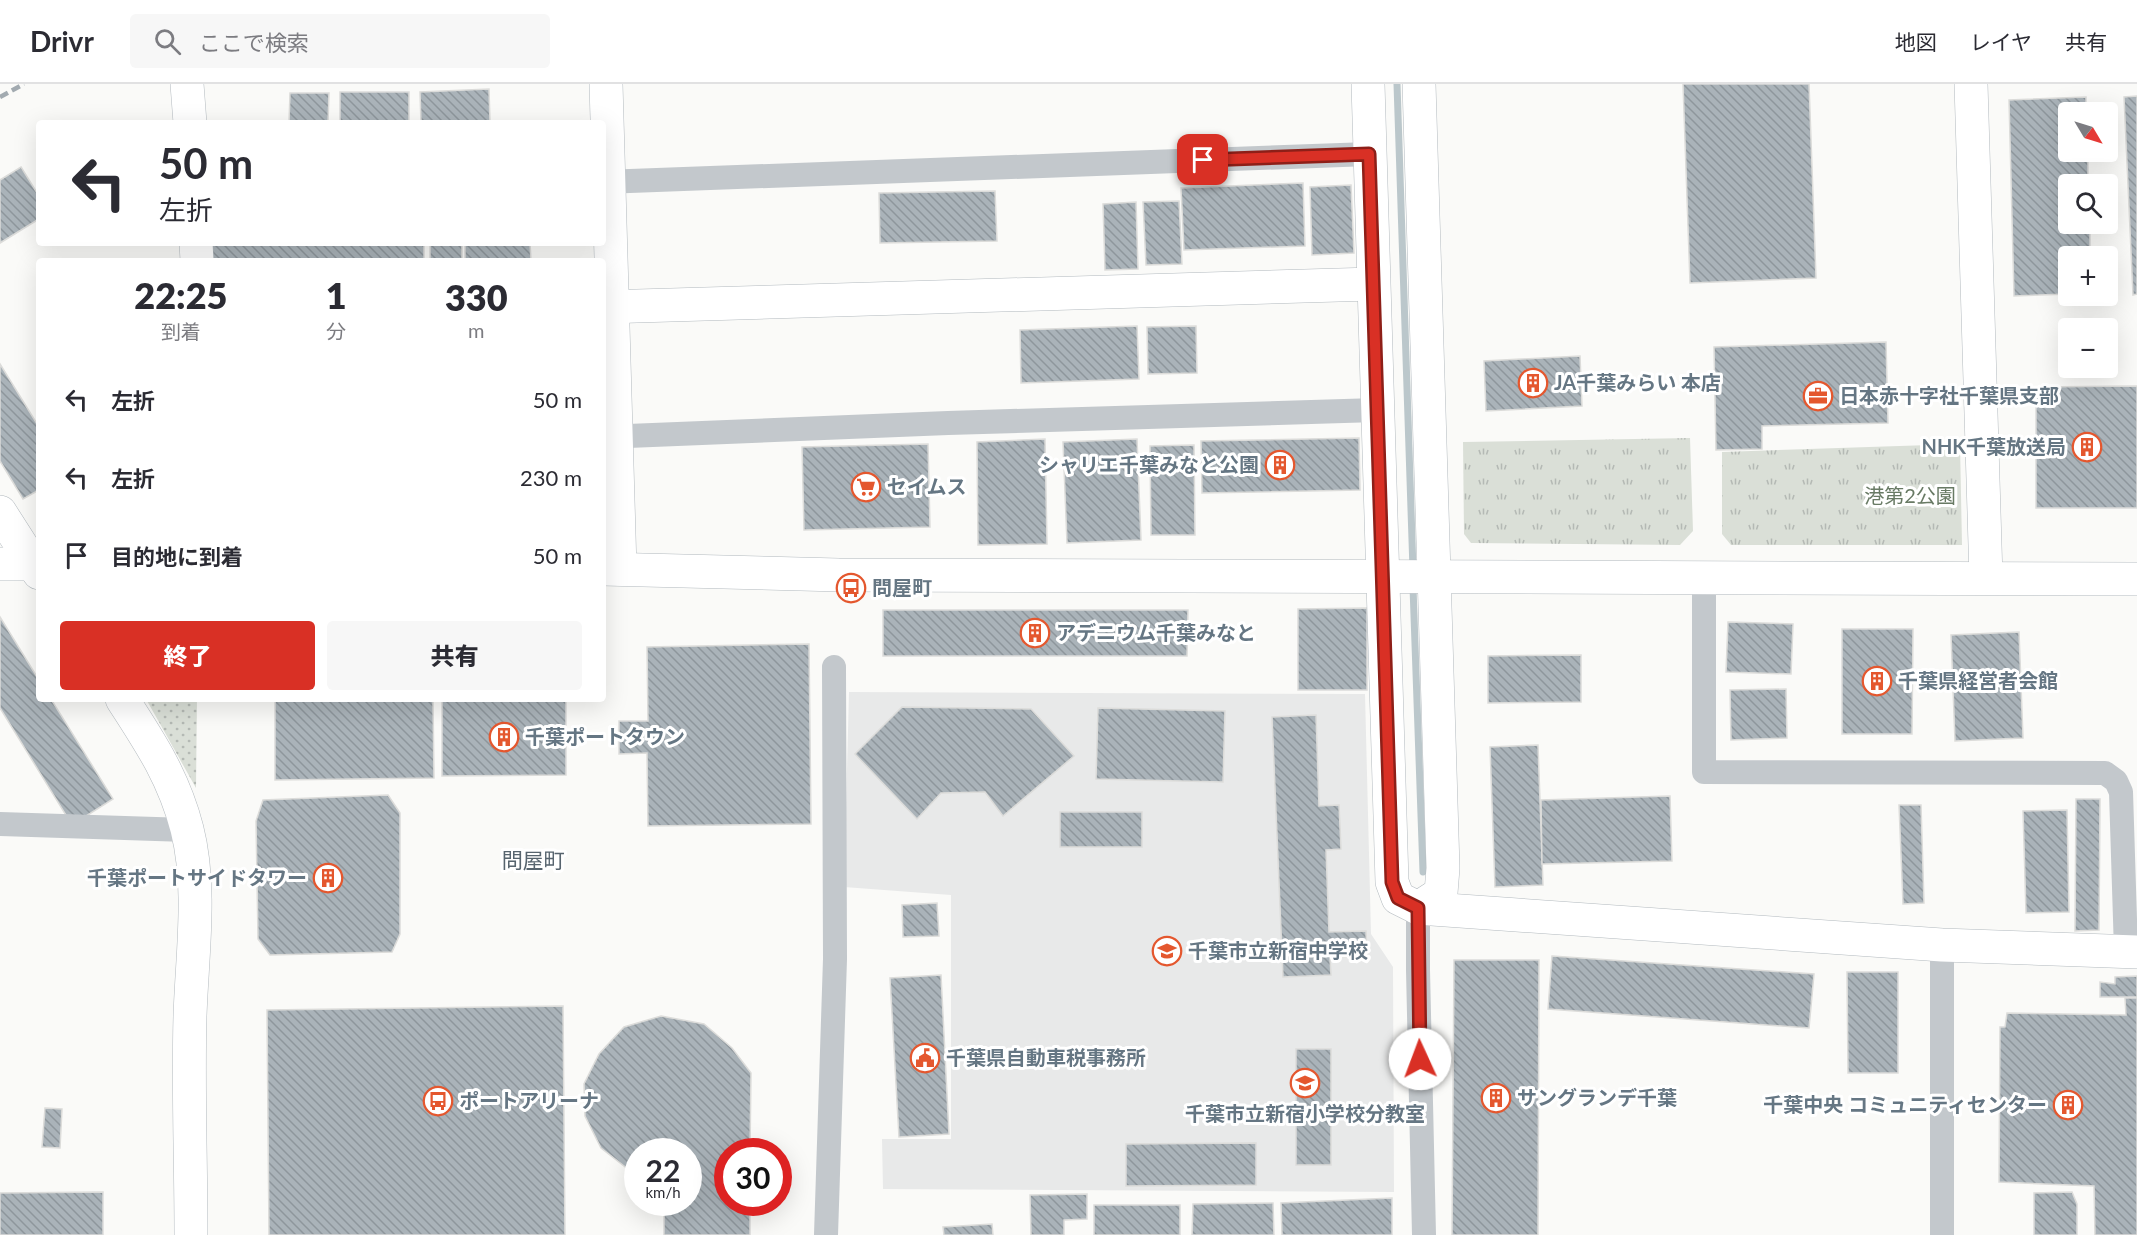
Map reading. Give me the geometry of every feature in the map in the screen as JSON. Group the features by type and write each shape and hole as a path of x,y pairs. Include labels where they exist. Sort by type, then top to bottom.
{"street":[{"path":"187,84 190,120"},
{"path":"606,84 612,569 850,575 2137,579"},
{"path":"1368,84 1392,882 1398,898 1418,908 1942,945 2131,952 2121,792 2116,781 2105,773 1704,772 1704,578"},
{"path":"1418,908 1441,893 1443,868 1419,84"},
{"path":"1971,84 1986,578"},
{"path":"606,182 1369,154"},
{"path":"608,307 1373,284"},
{"path":"610,437 1377,410"},
{"path":"0,512 36,566"},
{"path":"0,564 36,567"},
{"path":"826,1224 835,959 834,667"},
{"path":"124,702 159,755 187,830 193,868 195,914 190,1017 191,1235"},
{"path":"0,824 187,830"},
{"path":"1418,908 1424,1235"},
{"path":"1942,945 1942,1235"}],"shaded area":[{"name":"千葉市立新宿中学校","path":"849,692 1365,694 1371,934 1393,967 1394,1192 883,1189 882,1139 951,1139 951,895 844,887"}],"green space":[{"path":"1690,438 1693,531 1680,545 1471,543 1464,534 1463,442"},
{"name":"港第2公園","path":"1960,444 1962,545 1731,545 1722,534 1722,452"},
{"path":"148,702 197,702 196,788"}],"building":[{"path":"1683,84 1809,84 1816,278 1690,283"},
{"path":"489,89 490,120 421,120 420,92"},
{"path":"340,92 409,92 409,120 340,120"},
{"path":"290,93 329,93 328,120 289,120"},
{"path":"2137,96 2137,294 2133,295 2124,97"},
{"path":"2086,97 2086,102 2058,102 2058,162 2088,162 2088,174 2058,174 2058,234 2090,234 2090,246 2058,246 2058,294 2014,296 2009,100"},
{"path":"21,167 36,191 36,221 0,243 0,180"},
{"path":"1303,183 1305,246 1184,250 1181,188"},
{"path":"1351,185 1354,253 1312,255 1310,187"},
{"path":"995,191 997,241 880,243 879,193"},
{"path":"1179,201 1182,264 1146,265 1143,202"},
{"path":"1136,202 1138,269 1105,270 1103,204"},
{"path":"207,246 424,246 424,258 208,258"},
{"path":"430,246 462,246 462,258 430,258"},
{"path":"465,246 530,246 531,258 465,258"},
{"path":"1137,326 1139,379 1021,383 1020,330"},
{"path":"1196,326 1197,373 1148,374 1147,327"},
{"path":"1886,342 1888,423 1762,426 1762,449 1716,450 1714,347"},
{"name":"JA千葉みらい 本店","path":"1580,356 1582,406 1486,411 1484,361"},
{"path":"0,364 36,422 36,492 23,499 0,461"},
{"name":"NHK千葉放送局","path":"2137,386 2137,508 2036,508 2036,387"},
{"name":"シャリエ千葉みなと公園","path":"1359,438 1360,490 1202,493 1201,441"},
{"path":"1045,439 1047,544 978,545 977,442"},
{"path":"1137,439 1141,540 1067,543 1063,442"},
{"name":"セイムス","path":"928,444 930,527 804,530 802,447"},
{"path":"1194,445 1195,535 1151,535 1150,446"},
{"path":"1367,608 1367,690 1298,690 1298,609"},
{"name":"アデニウム千葉みなと","path":"883,610 1188,610 1187,656 883,656"},
{"path":"0,617 36,675 36,702 53,702 113,799 72,825 0,708"},
{"path":"1728,622 1793,624 1791,674 1726,672"},
{"name":"千葉県経営者会館","path":"1842,629 1913,629 1912,734 1842,734"},
{"path":"2019,632 2023,738 1955,741 1951,635"},
{"path":"809,644 811,824 648,826 647,753 619,754 619,721 648,721 647,647"},
{"path":"1581,655 1581,702 1488,703 1488,656"},
{"path":"1786,689 1787,738 1731,740 1730,690"},
{"path":"275,702 433,702 434,778 275,780"},
{"name":"千葉ポートタウン","path":"442,702 566,702 566,775 442,776"},
{"path":"902,707 1031,709 1074,756 1003,816 985,792 941,793 917,819 855,754"},
{"path":"1098,708 1225,711 1223,782 1096,779"},
{"path":"1316,715 1319,806 1339,805 1341,849 1326,850 1329,932 1366,931 1367,956 1330,958 1331,975 1283,977 1272,717"},
{"path":"1538,745 1543,885 1495,887 1490,747"},
{"name":"千葉ポートサイドタワー","path":"388,795 400,813 400,934 392,952 270,955 258,939 256,821 263,800"},
{"path":"1670,796 1672,861 1542,864 1541,800"},
{"path":"2076,799 2100,799 2099,930 2075,931"},
{"path":"1899,805 1921,805 1924,903 1903,904"},
{"path":"2067,810 2069,912 2026,913 2023,811"},
{"path":"1060,812 1142,812 1142,847 1060,847"},
{"path":"937,903 939,936 903,937 902,905"},
{"path":"1552,956 1814,974 1809,1028 1548,1009"},
{"name":"サングランデ千葉","path":"1454,960 1539,960 1538,1235 1452,1235"},
{"path":"1847,972 1898,972 1898,1073 1848,1073"},
{"path":"941,975 949,1134 899,1137 890,978"},
{"path":"2137,976 2137,997 2100,997 2100,982 2115,984 2115,977"},
{"name":"千葉中央 コミュニティセンター","path":"2125,998 2137,998 2137,1235 2095,1235 2094,1186 1999,1182 2000,1027 2005,1027 2007,1013 2126,1015"},
{"path":"563,1006 565,1235 269,1235 267,1010"},
{"path":"661,1016 704,1024 732,1048 751,1073 750,1138 714,1138 714,1216 750,1216 750,1235 664,1235 664,1216 702,1216 702,1138 624,1138 624,1166 601,1148 585,1116 584,1084 599,1054 624,1027"},
{"path":"1296,1049 1331,1049 1331,1165 1296,1165"},
{"path":"45,1108 62,1109 60,1148 42,1147"},
{"path":"1256,1143 1256,1185 1126,1186 1126,1144"},
{"path":"103,1192 103,1235 0,1235 0,1193"},
{"path":"2072,1192 2077,1204 2077,1235 2034,1235 2034,1193"},
{"path":"1087,1194 1087,1219 1064,1220 1064,1235 1031,1235 1030,1195"},
{"path":"1392,1198 1392,1235 1282,1235 1281,1203"},
{"path":"1273,1203 1274,1235 1192,1235 1193,1204"},
{"path":"1094,1205 1180,1205 1180,1235 1094,1235"},
{"path":"992,1224 993,1235 944,1235 943,1227"}],"waterway":[{"path":"1397,84 1413,570"},
{"path":"1413,587 1423,872"}],"railway":[{"path":"0,97 24,84"}],"place":[{"name":"JA千葉みらい 本店","path":"1533,383"},
{"name":"日本赤十字社千葉県支部","path":"1818,396"},
{"name":"NHK千葉放送局","path":"2087,447"},
{"name":"シャリエ千葉みなと公園","path":"1280,465"},
{"name":"セイムス","path":"866,487"},
{"name":"問屋町","path":"851,588"},
{"name":"アデニウム千葉みなと","path":"1035,633"},
{"name":"千葉県経営者会館","path":"1877,681"},
{"name":"千葉ポートタウン","path":"504,737"},
{"name":"千葉ポートサイドタワー","path":"328,878"},
{"name":"千葉市立新宿中学校","path":"1167,951"},
{"name":"千葉県自動車税事務所","path":"925,1058"},
{"name":"千葉市立新宿小学校分教室","path":"1305,1083"},
{"name":"サングランデ千葉","path":"1496,1098"},
{"name":"ポートアリーナ","path":"438,1101"},
{"name":"千葉中央 コミュニティセンター","path":"2068,1105"}],"district":[{"name":"問屋町","path":"533,861"}],"route":[{"path":"1203,160 1369,154 1392,882 1398,898 1418,908 1420,1059"}]}
